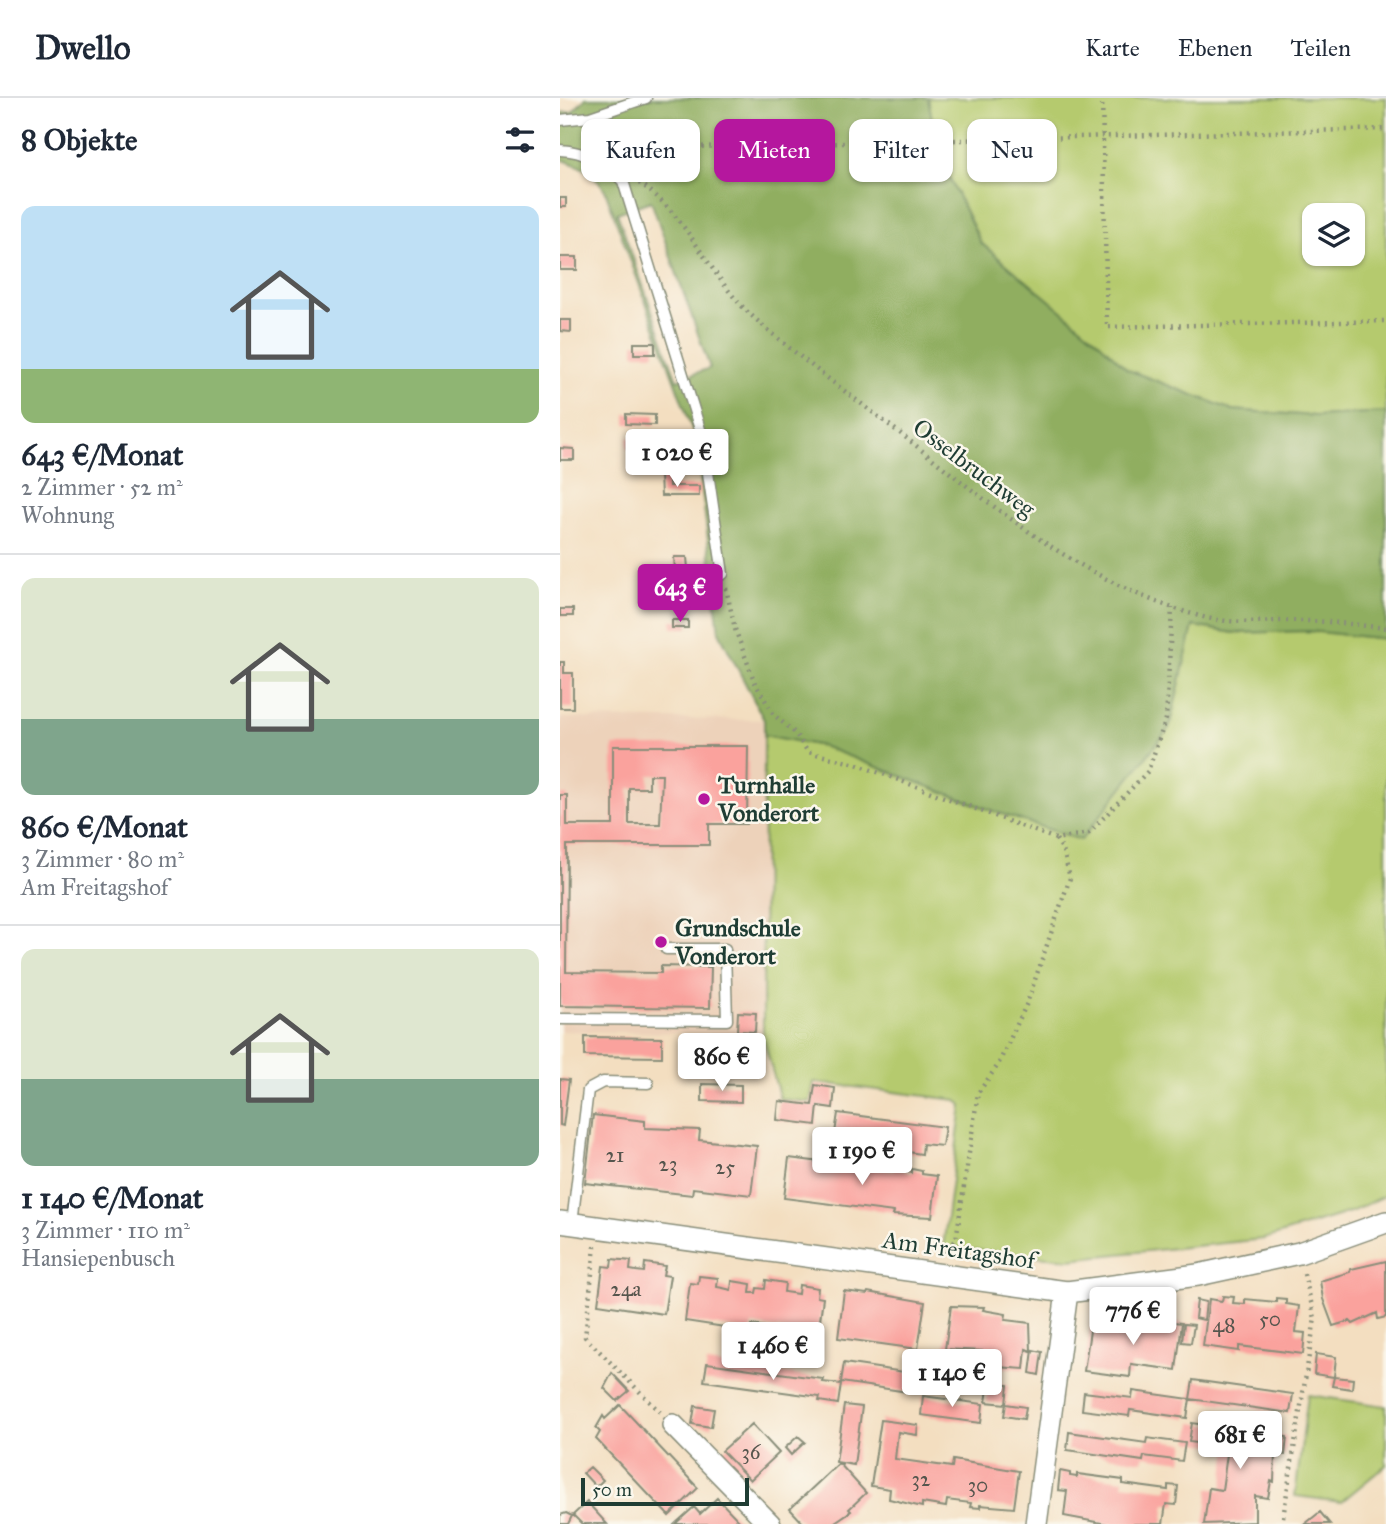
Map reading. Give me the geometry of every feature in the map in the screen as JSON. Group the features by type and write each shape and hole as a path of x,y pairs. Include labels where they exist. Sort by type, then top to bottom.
{"street":[{"name":"Am Freitagshof","path":"566,1222 1067,1292 1198,1275 1299,1253 1386,1222"},
{"path":"1036,1524 1067,1292"},
{"path":"673,1425 770,1524"}],"lane":[{"path":"560,120 590,117 646,98"},
{"path":"623,182 703,439 723,574"},
{"path":"560,1019 727,1020 725,949 666,949"},
{"path":"566,1222 588,1090 603,1082 648,1083"}],"path":[{"path":"1102,98 1107,327 1386,321"},
{"path":"566,150 1386,129"},
{"name":"Osselbruchweg","path":"632,182 640,183 655,193 749,313 834,382 1054,550 1172,608 1210,618 1251,624 1328,621 1386,628"},
{"path":"723,574 735,629 755,683 774,715 795,733 808,751 856,764 1056,839 1089,834 1147,771 1166,719 1172,608"},
{"path":"936,1274 940,1257 956,1240 978,1093 998,1065 1027,1003 1068,887 1069,865 1056,839"},
{"path":"597,1227 585,1337 673,1425"},
{"path":"1282,1524 1315,1318 1299,1253"}],"shaded area":[{"name":"Grundschule Vonderort","path":"560,718 764,720 763,1034 560,1031"}],"green space":[{"path":"586,98 928,98 932,119 849,119 849,182 951,182 981,243 1098,341 1128,370 1232,410 1315,416 1386,412 1386,639 1309,631 1234,633 1193,626 1169,728 1081,840 996,812 822,746 764,735 764,720 719,632 696,440 605,190 599,182 700,182 700,119 581,119 581,168 560,159 560,113 572,112","holes":["651,201 710,368 677,380 617,213"]},
{"path":"928,98 1386,98 1386,412 1315,416 1232,410 1128,370 981,243 951,182 953,119 932,119"},
{"path":"1193,626 1234,633 1309,631 1386,639 1386,1195 1353,1211 1264,1239 1069,1259 943,1247 962,1105 957,1100 814,1082 810,1102 780,1099 763,1037 764,735 822,746 996,812 1169,728"},
{"path":"1308,1395 1386,1406 1386,1465 1341,1502 1295,1496"}],"building":[{"path":"560,198 566,198 566,207 560,207"},
{"path":"560,257 577,257 577,270 560,270"},
{"path":"560,320 571,320 571,332 560,331"},
{"path":"634,343 655,343 655,354 634,354"},
{"path":"626,414 655,415 655,425 626,424"},
{"path":"628,438 653,439 652,449 627,449"},
{"path":"560,448 574,449 574,460 560,460"},
{"path":"660,475 669,475 669,486 699,486 699,496 661,496"},
{"path":"674,557 687,557 688,569 675,569"},
{"path":"560,609 573,609 573,616 560,616"},
{"path":"672,620 688,620 688,628 672,628"},
{"path":"560,662 564,662 564,673 573,673 573,708 560,708"},
{"path":"613,746 748,746 747,824 709,824 709,845 567,845 566,972 661,973 661,966 711,967 710,1008 560,1006 560,795 567,795 567,825 613,825","holes":["649,775 662,775 660,824 629,824 629,788 649,788"]},
{"path":"738,1012 756,1013 755,1032 737,1031"},
{"path":"585,1037 662,1038 662,1057 585,1056"},
{"path":"703,1039 761,1040 761,1059 702,1058"},
{"path":"560,1079 569,1080 563,1126 560,1125"},
{"path":"702,1084 741,1085 741,1102 702,1101"},
{"path":"815,1085 835,1088 833,1108 818,1106 816,1125 777,1120 779,1101 812,1105"},
{"path":"838,1113 945,1127 942,1146 923,1144 922,1154 901,1151 903,1142 835,1133"},
{"path":"593,1115 645,1121 645,1128 700,1130 699,1140 757,1146 751,1195 693,1188 692,1195 585,1183"},
{"path":"789,1158 894,1171 894,1168 912,1173 912,1169 922,1171 922,1174 937,1176 932,1217 893,1215 894,1212 784,1198"},
{"path":"612,1259 631,1261 630,1270 636,1271 644,1272 645,1263 665,1266 663,1275 670,1276 664,1314 598,1304 603,1266 611,1267"},
{"path":"1386,1261 1386,1317 1378,1319 1377,1313 1353,1324 1350,1321 1333,1326 1323,1299 1320,1281 1350,1272 1351,1269"},
{"path":"699,1276 718,1278 717,1287 731,1290 732,1281 751,1284 750,1293 756,1293 757,1288 765,1289 766,1280 785,1283 784,1292 798,1294 799,1285 818,1288 817,1297 823,1298 818,1335 752,1325 751,1331 685,1321 690,1283 698,1284"},
{"path":"844,1291 868,1292 925,1302 918,1349 838,1338"},
{"path":"1223,1296 1234,1297 1233,1303 1245,1304 1245,1299 1276,1302 1276,1298 1286,1299 1286,1304 1299,1306 1296,1332 1305,1333 1303,1354 1239,1346 1239,1351 1203,1346 1209,1299 1222,1301"},
{"path":"1197,1300 1206,1302 1204,1320 1195,1318"},
{"path":"951,1306 984,1307 983,1310 1006,1314 1005,1320 1030,1323 1031,1351 1026,1349 1024,1369 998,1367 999,1357 981,1354 982,1351 945,1349"},
{"path":"1137,1317 1182,1323 1176,1370 1131,1364 1130,1377 1084,1371 1091,1324 1136,1330"},
{"path":"1184,1324 1194,1325 1191,1343 1182,1342"},
{"path":"1033,1350 1042,1352 1039,1375 1030,1373"},
{"path":"1316,1354 1336,1357 1334,1377 1314,1374"},
{"path":"707,1363 823,1379 822,1382 841,1384 838,1404 819,1401 820,1397 704,1381"},
{"path":"844,1363 911,1373 908,1392 841,1382"},
{"path":"612,1373 629,1391 617,1401 604,1388"},
{"path":"1334,1377 1353,1379 1352,1389 1332,1386"},
{"path":"1193,1380 1293,1394 1290,1413 1190,1399"},
{"path":"989,1382 1008,1385 1006,1404 986,1402"},
{"path":"1133,1391 1190,1399 1187,1418 1130,1410 1129,1416 1082,1410 1084,1392 1132,1398"},
{"path":"923,1396 983,1404 981,1423 921,1415"},
{"path":"1006,1404 1026,1407 1024,1419 1004,1416"},
{"path":"620,1405 698,1488 669,1516 596,1439 600,1432 596,1428 603,1416 605,1419"},
{"path":"844,1405 862,1407 854,1465 836,1462"},
{"path":"695,1406 714,1409 711,1427 692,1424"},
{"path":"881,1420 918,1425 917,1435 898,1432 895,1459 952,1467 953,1460 1019,1471 1014,1508 980,1505 980,1508 970,1507 971,1503 947,1500 946,1507 922,1503 922,1507 889,1499 890,1489 871,1486"},
{"path":"1192,1423 1287,1437 1285,1455 1275,1454 1274,1482 1271,1481 1268,1498 1255,1496 1255,1522 1204,1524 1209,1488 1222,1490 1228,1447 1189,1442"},
{"path":"752,1424 779,1453 750,1480 722,1451"},
{"path":"1069,1432 1146,1443 1147,1438 1185,1443 1182,1461 1144,1456 1143,1461 1067,1450"},
{"path":"798,1436 805,1442 791,1455 785,1448"},
{"path":"839,1463 866,1493 849,1509 851,1511 832,1524 804,1524 790,1509"},
{"path":"590,1467 603,1480 596,1487 583,1473"},
{"path":"1060,1471 1070,1473 1070,1476 1077,1477 1077,1474 1123,1480 1123,1484 1168,1490 1168,1485 1178,1486 1176,1505 1166,1504 1163,1524 1107,1524 1064,1516 1067,1491 1058,1490"},
{"path":"717,1498 742,1524 675,1524 694,1507 700,1514"},
{"path":"587,1502 607,1524 582,1524 573,1515"},
{"path":"1320,1512 1330,1524 1305,1524"},
{"path":"566,1513 572,1516 568,1524 560,1524 560,1515"}],"place":[{"name":"Turnhalle Vonderort","path":"704,799"},
{"name":"Grundschule Vonderort","path":"661,942"}]}
